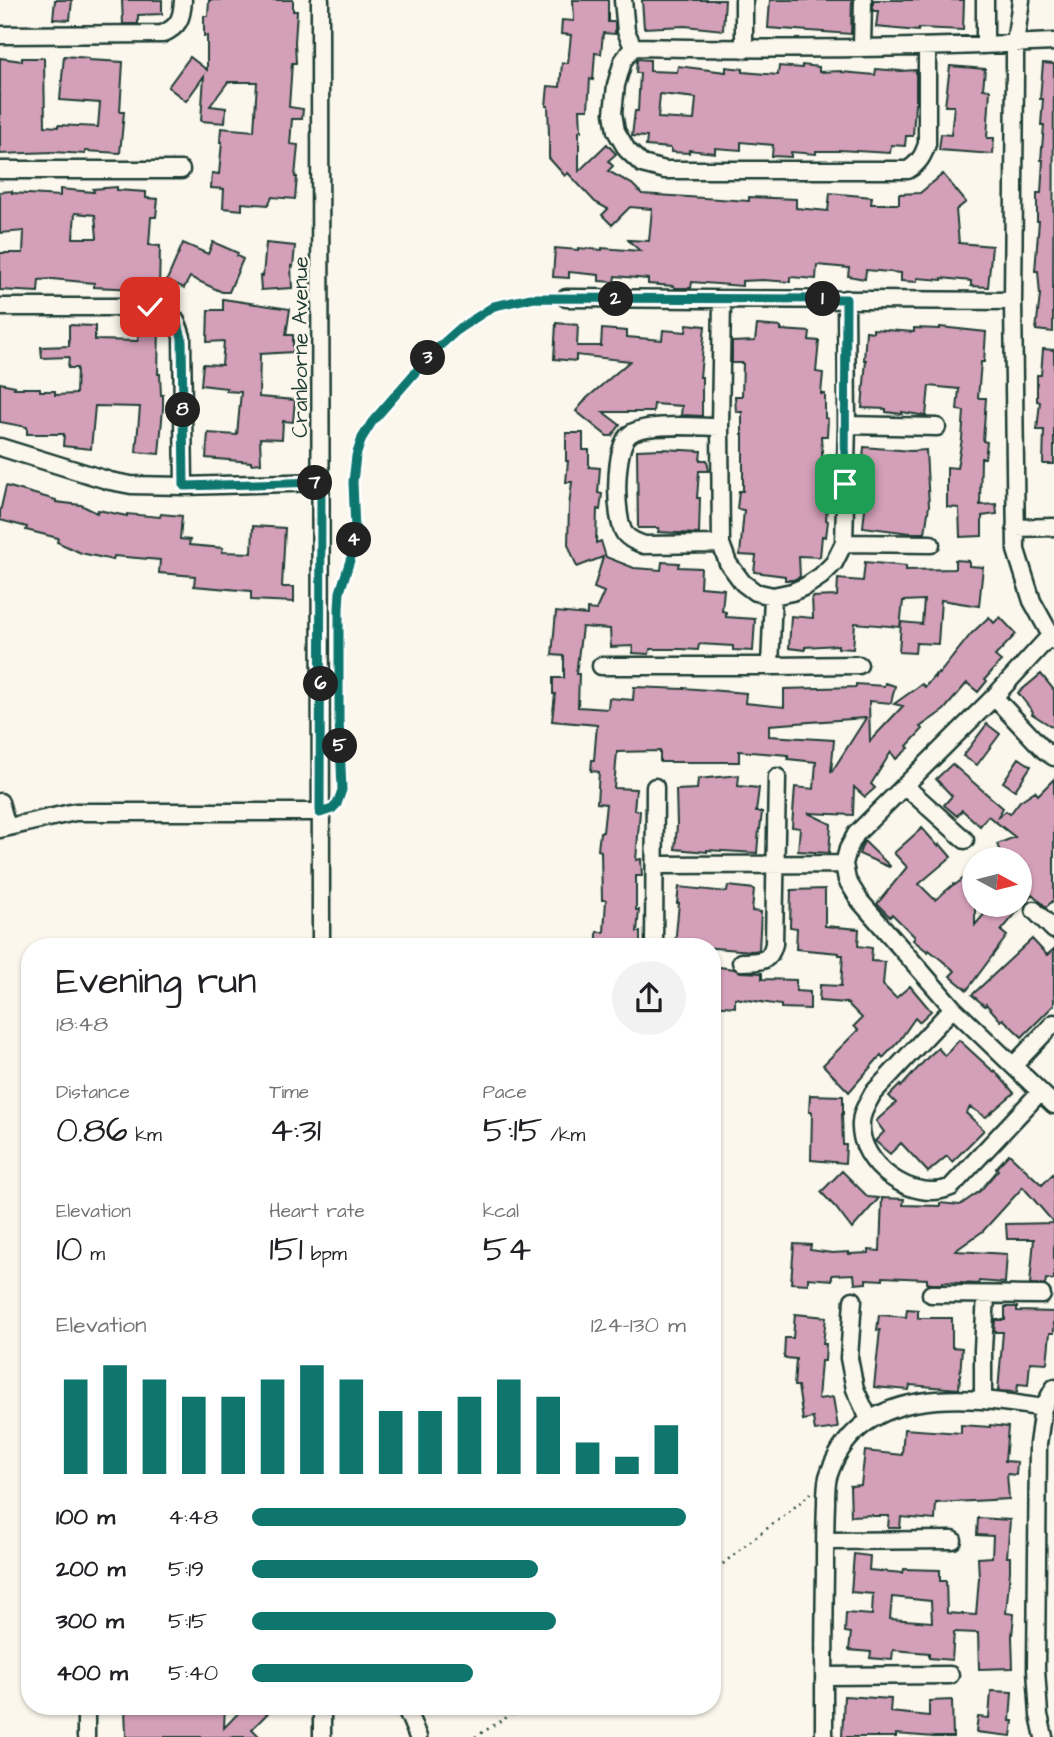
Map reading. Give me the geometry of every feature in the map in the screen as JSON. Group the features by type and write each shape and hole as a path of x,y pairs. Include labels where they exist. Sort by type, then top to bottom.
{"street":[{"path":"0,35 162,34 172,30 179,22 183,0"},
{"name":"Cranborne Avenue","path":"320,0 321,938"},
{"path":"623,0 626,31 633,47"},
{"path":"744,0 744,49"},
{"path":"862,48 863,0"},
{"path":"985,0 985,45"},
{"path":"1021,0 1015,44 1013,301 1016,550 1032,601 1052,639 856,834 844,864 847,880 860,901 953,1008 1054,1105"},
{"path":"633,47 862,48 1054,42"},
{"path":"633,47 623,61 616,85 613,113 616,131 627,150 642,164 678,170 908,170 917,164 927,144 926,47"},
{"path":"0,170 181,170"},
{"path":"566,298 1013,301"},
{"path":"722,300 721,544 728,564 743,583 755,592 773,596 792,592 821,576 834,562 844,543 846,299"},
{"path":"0,307 150,307 165,310 177,321 182,338 184,486"},
{"path":"847,425 937,427"},
{"path":"720,427 639,429 628,435 621,444 617,468 620,523 625,533 634,541 644,545 721,544"},
{"path":"0,447 131,485 321,482"},
{"path":"1016,528 1054,527"},
{"path":"844,543 931,544"},
{"path":"770,666 773,596"},
{"path":"601,666 859,665"},
{"path":"994,697 1045,751 1054,757"},
{"path":"741,962 768,958 774,944 777,777"},
{"path":"905,786 965,840"},
{"path":"654,938 655,787"},
{"path":"0,802 3,828 75,812 320,813"},
{"path":"655,865 844,864"},
{"path":"1034,911 1054,930"},
{"path":"953,1008 873,1093 864,1109 861,1133 867,1149 888,1176 917,1190 937,1191 951,1187 1040,1092"},
{"path":"1014,1065 1054,1023"},
{"path":"932,1294 1042,1295"},
{"path":"984,1400 986,1295"},
{"path":"853,1300 849,1357 855,1389 869,1419"},
{"path":"1044,1737 1039,1715 1036,1669 1038,1444 1043,1408 1054,1388"},
{"path":"824,1737 827,1480 843,1446 869,1419 914,1403 996,1400 1043,1408"},
{"path":"825,1541 953,1540"},
{"path":"824,1675 950,1675"},
{"path":"86,1715 86,1737"},
{"path":"321,1737 322,1715"},
{"path":"408,1715 418,1737"}],"path":[{"path":"320,813 337,804 342,790 339,609 340,592 353,551 353,482 356,456 362,438 372,422 433,352 460,328 494,306 531,298 566,298"},
{"path":"721,1565 827,1480"},
{"path":"475,1737 510,1715"}],"building":[{"path":"55,0 72,0 70,20 53,19"},
{"path":"122,0 162,0 162,14 138,15 138,24 123,24"},
{"path":"209,0 293,0 293,11 297,11 296,63 292,63 289,107 303,109 302,119 292,119 290,144 298,145 295,199 272,197 268,205 242,203 242,210 223,208 224,189 211,188 212,173 219,174 221,128 254,131 257,82 228,82 210,106 226,108 225,123 201,121 204,76 186,101 168,87 190,57 207,70 204,16 208,16"},
{"path":"573,0 608,0 608,22 615,22 615,34 603,33 601,54 595,53 588,109 580,109 579,171 607,144 616,154 608,161 613,166 608,171 632,184 642,194 749,201 749,197 796,199 796,208 828,211 830,193 872,197 871,204 899,204 899,194 920,193 943,174 966,202 956,210 959,243 992,246 988,287 971,286 971,281 942,278 917,278 917,282 901,281 901,273 866,270 865,279 848,276 849,268 817,265 816,279 790,277 790,282 742,281 742,286 692,282 691,288 675,288 648,284 648,279 615,276 614,282 599,281 599,275 569,272 569,278 553,277 555,248 640,251 628,240 649,241 652,209 630,207 612,225 602,215 608,209 595,202 568,173 565,176 549,158 546,106 548,86 560,87 562,63 568,63 571,35 561,34 562,20 574,21"},
{"path":"642,0 725,0 723,30 685,26 644,28"},
{"path":"770,0 852,0 851,34 768,28"},
{"path":"873,0 964,0 963,30 919,28 918,31 876,27 878,11 873,11"},
{"path":"64,56 123,62 120,112 124,112 120,153 85,151 85,154 0,154 0,58 22,61 22,58 44,58 45,126 98,127 100,103 60,100"},
{"path":"637,59 650,60 650,71 677,72 678,66 726,72 726,67 743,69 743,72 778,75 779,66 802,68 802,65 819,67 819,72 842,71 875,75 876,69 916,70 913,136 906,136 905,146 891,145 890,153 839,150 816,151 816,154 791,152 791,157 772,156 773,145 741,142 741,150 715,148 715,153 689,150 689,153 671,152 671,148 646,146 647,137 632,136 635,111 638,111 640,73 636,73","holes":["660,94 696,98 694,120 658,118"]},
{"path":"1043,63 1054,64 1053,332 1036,330 1040,295 1038,271 1035,271 1039,221 1037,193 1041,193 1043,160 1043,99 1040,99"},
{"path":"950,66 985,69 983,89 990,90 987,138 994,138 993,154 939,150 941,134 951,135 954,106 945,106"},
{"path":"117,187 117,190 146,192 146,198 158,199 156,217 151,217 149,245 160,246 159,290 94,287 94,283 52,279 39,280 38,292 0,290 0,253 23,253 24,231 0,233 0,192 60,196 60,189 94,192 93,189","holes":["75,213 95,215 97,238 73,238"]},
{"path":"213,242 238,253 237,256 243,259 229,292 222,292 190,277 184,288 167,280 183,243 208,254"},
{"path":"266,243 295,246 293,267 291,266 292,288 261,290 260,276 263,276"},
{"path":"223,299 290,309 286,335 293,335 293,352 260,354 259,397 295,400 293,422 283,421 282,439 260,438 261,463 206,458 208,433 237,435 241,392 201,385 203,364 222,365 224,341 207,342 208,310 223,310"},
{"path":"556,323 578,325 577,346 601,346 602,329 627,331 627,337 662,340 663,330 686,332 687,324 705,326 700,377 702,416 681,415 682,406 654,404 653,412 603,412 620,425 612,436 607,436 576,411 630,361 576,355 576,361 554,359"},
{"path":"69,325 95,326 95,340 138,341 138,325 159,325 158,374 163,408 159,454 136,452 140,407 95,406 91,449 63,446 64,434 27,434 27,427 0,422 0,383 15,386 14,388 55,391 55,395 76,394 77,368 68,368 69,357 42,358 41,347 69,346"},
{"path":"757,325 810,332 809,340 819,341 816,372 823,373 821,394 825,394 825,418 828,419 827,436 821,436 823,468 827,468 828,521 826,537 822,536 820,557 799,556 800,577 793,580 785,580 785,576 754,572 756,556 740,555 744,510 737,509 739,491 743,491 743,434 742,412 736,412 735,396 742,396 743,363 732,363 732,342 755,341"},
{"path":"940,327 986,332 978,398 986,398 983,441 987,442 985,458 981,458 980,505 996,504 997,514 982,516 982,536 960,537 959,508 947,507 947,467 957,468 962,439 964,411 957,410 959,389 929,386 926,416 862,408 866,331 873,332 873,329 914,332 914,328"},
{"path":"1043,349 1054,350 1054,464 1043,464 1044,430 1037,430 1040,402 1037,401 1037,375 1041,375"},
{"path":"566,433 583,433 583,450 589,450 589,467 600,468 598,493 602,494 600,510 597,509 596,543 601,541 606,557 634,568 661,570 662,562 679,563 678,567 701,568 700,587 724,589 722,611 726,612 726,617 755,619 753,651 733,650 733,646 699,644 698,650 650,649 649,654 633,653 633,646 611,647 610,629 582,627 576,674 579,674 578,707 608,709 609,698 633,700 634,687 746,693 745,703 784,707 784,689 856,687 856,684 884,686 885,683 895,686 891,703 869,701 870,741 903,706 894,704 922,684 925,687 989,617 994,623 1000,617 1016,634 995,656 1001,661 985,679 987,681 978,692 967,683 944,710 920,727 923,729 907,746 909,748 896,759 891,752 871,784 875,788 865,797 854,787 853,815 808,813 831,824 829,853 798,851 800,828 792,827 795,787 814,789 816,762 788,759 788,755 739,751 739,762 660,762 660,751 617,752 614,788 636,789 634,810 640,811 636,860 641,859 642,876 636,876 636,910 639,910 637,932 640,932 640,938 597,938 597,932 604,932 606,900 602,900 601,851 598,850 606,804 597,803 599,772 591,771 597,725 552,721 555,694 553,678 564,678 564,656 552,655 556,612 587,615 587,609 596,610 604,592 594,588 603,557 577,567 568,544 572,482 566,482","holes":["866,718 831,773 834,740 769,736 769,725"]},
{"path":"864,447 926,450 929,506 925,533 863,527 868,481 861,480"},
{"path":"637,450 701,451 700,460 707,460 709,471 699,471 699,534 638,528"},
{"path":"6,486 56,502 81,505 97,513 98,510 127,516 182,516 180,539 190,540 189,545 223,548 222,552 252,553 253,526 285,528 282,587 294,587 294,602 251,600 251,591 194,586 195,576 159,573 160,560 114,556 113,560 81,553 57,542 58,538 0,520"},
{"path":"955,560 969,561 969,566 983,567 979,606 941,600 938,644 916,643 915,653 899,652 901,622 922,624 924,600 903,601 900,627 855,623 853,649 838,648 838,645 805,647 805,650 789,648 791,616 813,618 812,597 837,596 838,579 863,581 865,562 906,566 906,570 955,569"},
{"path":"1041,674 1054,690 1054,728 1032,714 1018,693"},
{"path":"987,724 1000,734 977,765 963,756"},
{"path":"1019,758 1031,766 1015,790 1003,782"},
{"path":"952,764 1003,808 997,818 1006,811 1010,814 1020,801 1035,791 1038,795 1054,779 1054,900 1046,907 1032,894 1032,847 998,847 997,844 1015,837 988,816 980,826 962,810 957,816 944,805 952,796 936,779"},
{"path":"739,775 738,786 759,788 756,812 762,812 757,853 675,849 676,790 697,789 698,779"},
{"path":"922,828 951,857 919,884 935,900 962,879 962,917 975,917 975,925 982,917 1013,917 1001,931 1007,936 967,990 950,976 955,971 913,940 915,937 892,914 890,917 877,904 907,867 894,853"},
{"path":"864,841 890,866 889,867 859,854"},
{"path":"728,886 754,889 752,911 761,912 759,950 721,949 721,938 676,938 679,887 727,892"},
{"path":"825,889 825,926 859,929 858,946 872,948 871,961 885,962 883,985 896,998 910,986 931,1011 919,1022 915,1018 899,1041 883,1058 881,1055 849,1092 823,1065 858,1030 854,1026 862,1018 847,1003 819,1001 820,985 841,986 843,955 796,949 797,928 790,927 791,890"},
{"path":"1032,939 1047,955 1054,949 1054,1005 1022,1037 1003,1019 1001,1021 986,1004 985,1006 972,995"},
{"path":"721,967 762,973 762,979 796,980 796,991 810,992 810,1009 781,1008 781,1005 735,998 735,1007 721,1006"},
{"path":"959,1040 995,1071 1014,1093 986,1117 970,1107 966,1113 984,1130 952,1162 947,1156 928,1172 901,1143 890,1154 875,1141 884,1132 876,1121 896,1103 889,1096 900,1085 901,1087 927,1058 938,1048 945,1056"},
{"path":"810,1095 843,1096 845,1163 811,1160"},
{"path":"1009,1154 1042,1185 1054,1173 1054,1223 1023,1187 983,1231 955,1251 1007,1254 1005,1283 979,1281 978,1284 932,1284 927,1283 927,1279 883,1277 883,1280 866,1279 866,1283 855,1284 854,1274 832,1275 832,1280 808,1278 808,1284 791,1283 794,1244 811,1245 810,1250 832,1253 880,1251 882,1198 904,1199 903,1205 960,1205 980,1191"},
{"path":"842,1171 868,1197 879,1198 852,1229 821,1192"},
{"path":"1054,1223 1054,1280 1046,1279 1045,1285 1030,1284 1034,1239 1007,1239 1006,1224"},
{"path":"1005,1307 1017,1307 1017,1311 1054,1312 1054,1333 1050,1333 1047,1363 1030,1362 1028,1385 1018,1384 1017,1392 998,1391 1003,1332 994,1332 995,1320 1005,1320"},
{"path":"907,1309 918,1310 918,1318 952,1318 952,1347 962,1348 959,1389 910,1385 909,1390 874,1387 879,1315 906,1317"},
{"path":"795,1314 826,1317 823,1344 826,1344 825,1361 821,1361 818,1399 833,1397 838,1428 815,1431 813,1418 803,1420 798,1386 794,1386 796,1359 784,1358 785,1338 793,1338"},
{"path":"961,1425 1008,1427 1005,1461 1017,1462 1016,1475 1007,1474 1009,1499 936,1503 935,1520 901,1517 900,1528 888,1528 889,1516 851,1516 850,1486 861,1485 865,1451 902,1455 904,1429 961,1433"},
{"path":"978,1518 1010,1520 1007,1557 1010,1557 1010,1571 1006,1613 1014,1614 1013,1668 979,1669 978,1633 954,1632 952,1660 929,1658 929,1653 893,1650 892,1660 870,1658 871,1652 849,1650 851,1633 845,1632 846,1613 872,1615 873,1594 851,1592 854,1554 870,1556 869,1570 903,1573 904,1569 940,1570 940,1581 946,1581 947,1613 976,1615 978,1558 992,1557 993,1536 977,1535","holes":["892,1597 931,1601 932,1622 890,1619"]},
{"path":"991,1691 1012,1692 1011,1736 976,1732 978,1717 989,1718"},
{"path":"844,1696 891,1699 890,1712 929,1716 929,1701 952,1700 953,1737 896,1734 896,1737 842,1737"},
{"path":"125,1715 225,1715 224,1728 236,1715 266,1715 252,1729 260,1737 126,1737"}],"route":[{"path":"150,307 165,310 177,321 182,338 184,486 321,482 320,813 337,804 342,790 339,609 340,592 353,551 353,482 356,456 362,438 372,422 433,352 460,328 494,306 531,298 846,299 845,484"}]}
